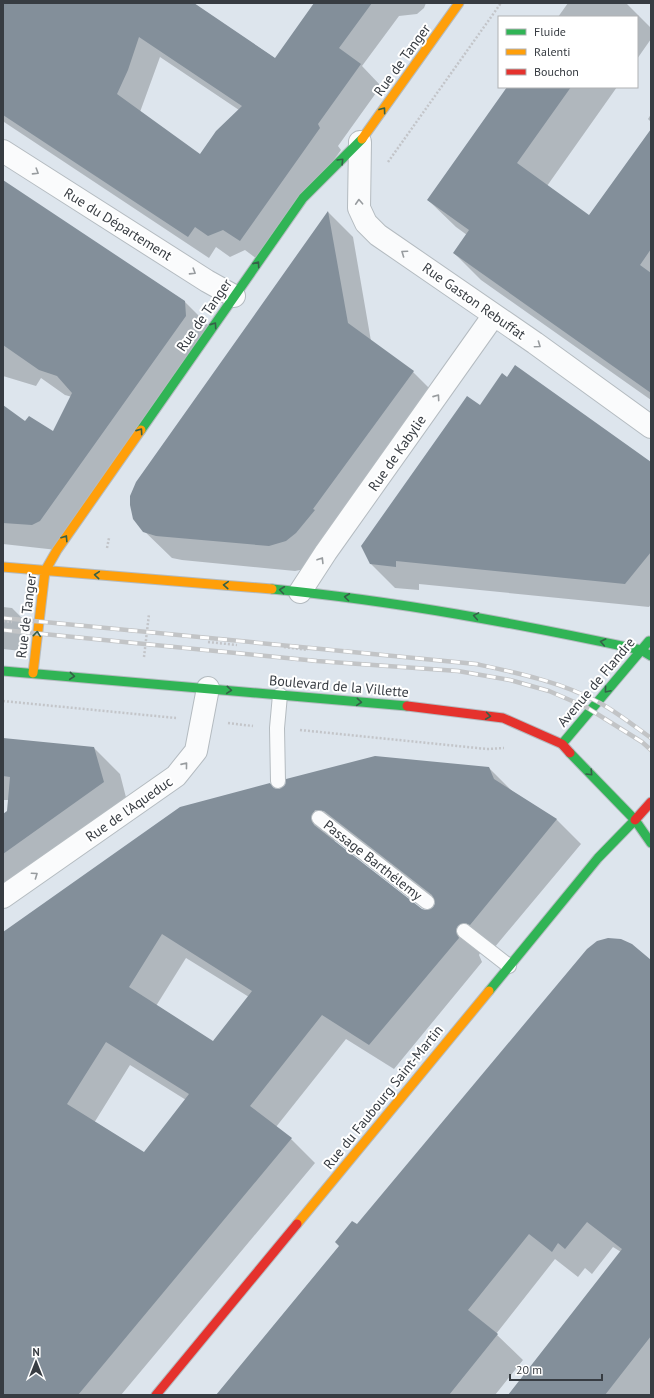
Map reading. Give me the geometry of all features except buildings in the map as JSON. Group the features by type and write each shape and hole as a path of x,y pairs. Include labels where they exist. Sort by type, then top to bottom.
{"main road":[{"name":"Rue de Tanger","path":"33,673 44,571 68,534 303,198 360,142 459,3"},
{"path":"3,567 349,597 531,626 642,650 651,656"},
{"name":"Avenue de Flandre","path":"562,744 651,638"},
{"name":"Boulevard de la Villette","path":"3,671 426,708 503,718 562,744 635,820 651,843"},
{"path":"635,820 651,802"},
{"name":"Rue du Faubourg Saint-Martin","path":"156,1395 598,858 635,820"}],"street":[{"name":"Rue Gaston Rebuffat","path":"360,142 359,208 366,224 378,235 494,315 651,427"},
{"name":"Rue du Département","path":"3,151 207,281 234,296"},
{"name":"Rue de Kabylie","path":"300,592 494,315"},
{"name":"Rue de l'Aqueduc","path":"3,897 176,776 196,751 208,688"}],"lane":[{"path":"278,781 277,728 280,695"},
{"name":"Passage Barthélemy","path":"319,818 427,902"},
{"path":"464,931 509,966"}],"path":[{"path":"386,164 501,3"},
{"path":"107,548 109,538"},
{"path":"144,663 149,614"},
{"path":"208,642 236,645"},
{"path":"284,647 308,650"}],"railway":[{"path":"3,618 476,664 524,675 570,689 607,707 651,738"},
{"path":"3,630 317,661 458,671 510,680 549,691 586,707 642,742 651,750"}],"traffic: fast":[{"path":"141,430 303,198 362,139"},
{"path":"272,589 365,600 458,614 641,650 651,656"},
{"path":"562,744 649,641"},
{"path":"3,671 407,706"},
{"path":"570,753 635,820 651,843"},
{"path":"489,991 598,858 635,820"}],"traffic: slow":[{"path":"362,139 459,3"},
{"path":"33,673 45,571 57,550 141,430"},
{"path":"3,567 272,589"},
{"path":"297,1224 489,991"}],"traffic: jam":[{"path":"407,706 503,718 562,744 570,753"},
{"path":"635,820 651,802"},
{"path":"156,1395 297,1224"}]}
